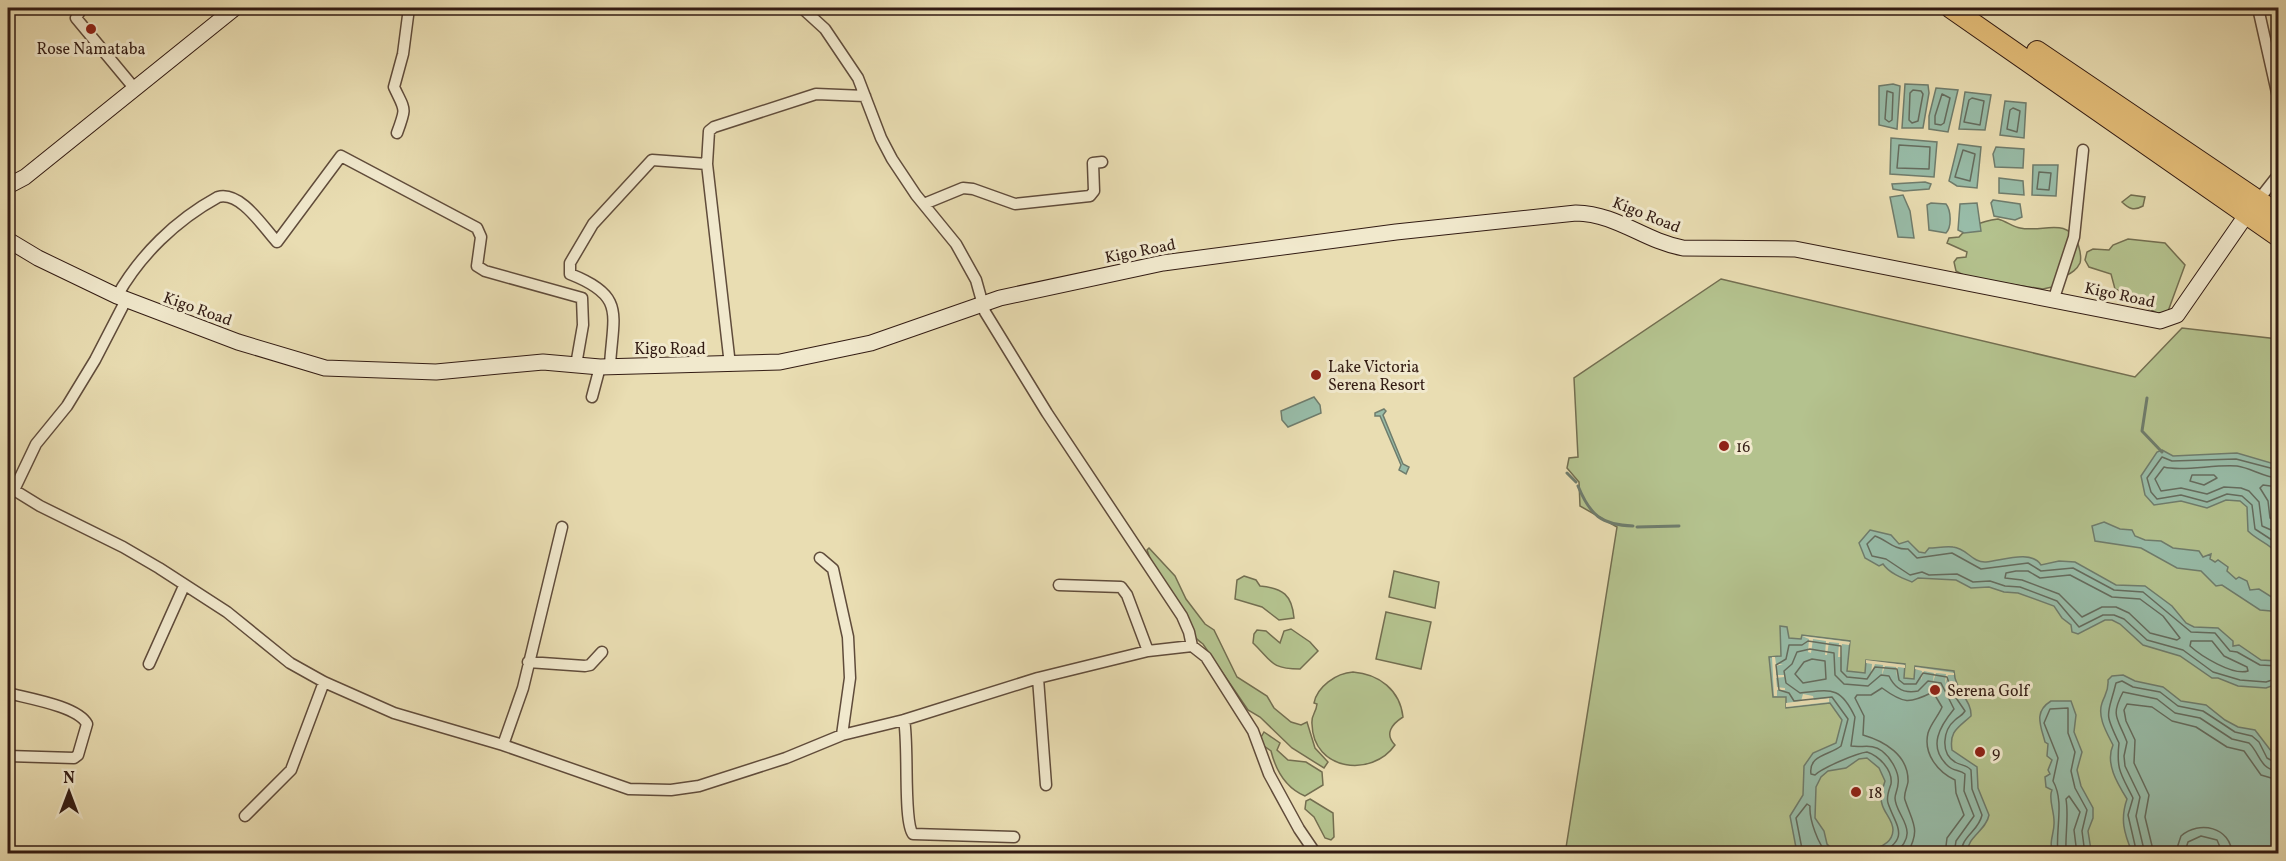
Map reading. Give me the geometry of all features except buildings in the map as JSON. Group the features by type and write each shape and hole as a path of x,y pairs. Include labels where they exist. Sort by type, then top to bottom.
{"highway":[{"path":"1951,8 2253,207 2278,214"},
{"path":"1972,8 2253,207 2278,236"}],"street":[{"path":"82,8 76,18 135,89"},
{"path":"8,186 25,177 235,8"},
{"path":"397,133 405,108 404,102 394,87 405,43 409,8"},
{"path":"802,8 832,38 858,78 892,159 967,262 982,303 1047,413 1182,616 1190,632 1192,646 1206,657 1253,731 1269,774 1299,829 1316,854"},
{"path":"2258,8 2278,97"},
{"path":"730,365 707,164 707,137 714,126 816,94 865,96"},
{"path":"2054,298 2074,237 2083,150"},
{"path":"576,365 583,325 582,298 485,271 477,266 481,237 477,228 341,156 277,242 237,199 225,195 218,197 169,233 140,259 95,360 67,406 36,444 10,489 123,547 227,612 290,663 324,682 394,713 503,745 612,784 649,791 699,786 786,758 842,735 904,720 1038,678 1148,651 1192,646"},
{"path":"592,397 605,366 612,304 601,289 570,274 570,263 600,215 626,191 652,160 707,164"},
{"path":"924,204 963,188 973,189 1015,204 1090,196 1094,191 1091,166 1093,162 1102,162"},
{"path":"2253,207 2278,175"},
{"name":"Kigo Road","path":"8,240 38,258 121,298 238,342 325,368 436,372 524,363 605,366 730,365 780,362 871,343 982,303 1212,255 1575,213 1605,216 1650,239 1683,248 1795,249 2054,298 2160,321 2177,315 2253,207"},
{"path":"503,745 546,601 562,527"},
{"path":"820,558 833,569 848,637 850,678 842,735"},
{"path":"149,664 184,585"},
{"path":"1059,585 1118,585 1127,595 1148,651"},
{"path":"528,662 585,666 590,665 602,652"},
{"path":"1038,678 1046,785"},
{"path":"245,816 291,771 324,682"},
{"path":"8,693 54,705 81,716 87,724 78,755 74,758 8,756"},
{"path":"904,720 909,758 907,823 913,834 1014,837"}],"shaded area":[{"path":"2131,195 2145,197 2143,206 2132,208 2122,202"},
{"path":"1998,219 2020,228 2054,227 2068,230 2078,244 2080,263 2074,271 2052,287 2043,289 1969,278 1956,271 1954,262 1957,258 1966,257 1967,252 1947,243 1949,238 1959,237 1967,229 1977,224"},
{"path":"2128,239 2165,243 2185,265 2167,314 2159,314 2147,308 2145,300 2115,289 2111,274 2089,267 2085,260 2087,252 2093,249 2109,250 2113,245"},
{"name":"Serena Golf","path":"1721,279 2135,377 2182,328 2278,339 2278,853 1565,854 1617,527 1580,506 1579,482 1567,468 1569,458 1578,457 1574,378"},
{"path":"1149,548 1175,576 1186,599 1205,624 1214,630 1237,677 1267,696 1274,708 1291,722 1301,725 1307,722 1315,748 1328,762 1324,768 1292,748 1260,717 1248,710 1203,644 1186,626 1170,601 1156,574 1147,550"},
{"path":"1394,571 1439,582 1435,608 1389,597"},
{"path":"1244,576 1256,580 1260,586 1285,594 1291,604 1294,618 1279,620 1262,607 1235,599 1237,580"},
{"path":"1386,612 1431,622 1421,669 1376,659"},
{"path":"1291,629 1310,642 1318,651 1300,669 1277,666 1253,643 1257,630 1266,631 1280,643 1284,631"},
{"path":"1353,672 1371,676 1387,685 1398,699 1403,717 1391,730 1390,737 1395,745 1385,756 1359,765 1333,760 1322,752 1315,740 1312,724 1317,704 1314,703 1323,686 1340,675"},
{"path":"1264,732 1280,743 1277,750 1288,760 1306,762 1322,772 1323,785 1305,796 1287,784 1279,772 1271,751 1260,739"},
{"path":"1310,799 1333,813 1334,837 1331,840 1325,838 1314,817 1305,809 1306,801"}],"water":[{"path":"1893,84 1900,86 1897,129 1879,125 1879,86"},
{"path":"1905,84 1928,85 1929,93 1923,128 1902,128"},
{"path":"1936,88 1958,90 1948,132 1929,129 1929,116"},
{"path":"1965,92 1991,95 1985,130 1959,129"},
{"path":"2005,101 2026,103 2024,138 2000,135"},
{"path":"1891,138 1937,142 1934,177 1890,174"},
{"path":"1958,144 1981,147 1977,188 1957,186 1949,181"},
{"path":"1996,147 2024,149 2023,168 1995,167 1993,154"},
{"path":"2033,165 2058,165 2056,196 2032,195"},
{"path":"1999,178 2023,181 2024,195 1999,193"},
{"path":"1925,182 1931,184 1929,189 1904,191 1893,189 1892,184"},
{"path":"1903,195 1910,211 1914,238 1898,237 1890,197"},
{"path":"1993,200 2020,204 2022,217 2015,220 1994,216 1991,203"},
{"path":"1977,203 1981,231 1964,233 1958,230 1960,204"},
{"path":"1946,204 1948,207 1950,223 1946,233 1929,230 1927,205"},
{"path":"1314,397 1320,405 1321,413 1288,427 1282,420 1281,411"},
{"path":"1384,409 1386,411 1383,415 1403,464 1409,467 1406,474 1399,470 1401,465 1380,416 1375,416 1375,413"},
{"path":"2162,450 2173,456 2237,453 2278,465 2278,554 2248,531 2247,507 2240,501 2226,500 2207,508 2181,501 2154,505 2145,495 2141,476 2157,452"},
{"path":"2104,522 2120,529 2132,530 2135,536 2145,540 2161,541 2173,548 2199,551 2203,557 2211,554 2210,559 2215,562 2218,560 2228,567 2227,571 2236,579 2239,577 2247,581 2250,590 2259,589 2278,601 2278,619 2271,611 2260,610 2222,585 2216,586 2201,571 2177,568 2141,548 2095,541 2092,526"},
{"path":"1870,530 1891,535 1899,544 1908,541 1919,552 1925,553 1929,548 1950,547 1958,548 1981,562 2023,557 2036,560 2041,565 2059,561 2075,562 2116,585 2145,586 2172,606 2186,623 2194,627 2218,628 2233,641 2233,646 2239,645 2261,660 2278,661 2277,684 2266,688 2238,686 2212,678 2180,656 2143,645 2120,624 2112,620 2105,620 2078,634 2072,632 2071,625 2062,618 2054,606 2018,593 2004,592 1989,587 1971,588 1956,580 1918,578 1912,582 1892,573 1883,564 1879,566 1865,558 1859,543"},
{"path":"1780,626 1787,627 1789,638 1801,639 1802,635 1850,641 1847,671 1865,673 1866,660 1905,664 1904,678 1914,679 1915,666 1954,671 1957,684 1971,710 1971,716 1953,734 1952,750 1977,767 1978,788 1989,815 1970,843 1967,853 1797,853 1790,816 1803,795 1804,766 1813,753 1836,743 1842,720 1830,703 1786,708 1786,697 1773,697 1769,657 1781,656","holes":["1867,758 1879,768 1885,781 1881,801 1893,826 1891,838 1885,844 1868,850 1832,849 1827,844 1824,831 1815,818 1816,787 1821,777 1828,771 1846,768 1859,759"]},
{"path":"2123,675 2135,681 2163,687 2181,701 2206,705 2238,727 2255,730 2278,760 2278,853 2219,853 2202,849 2190,854 2132,852 2124,826 2127,799 2113,773 2110,759 2113,745 2103,725 2101,714 2108,680 2112,676"},
{"path":"2051,701 2071,701 2076,715 2074,732 2082,752 2077,770 2081,786 2093,808 2093,818 2088,831 2091,850 2089,853 2053,853 2052,849 2054,817 2052,790 2046,787 2045,777 2050,774 2048,770 2052,760 2047,756 2048,744 2045,742 2040,725 2042,710"}],"pier":[{"path":"1802,636 1850,642 1849,645 1842,644 1841,657 1838,657 1839,643 1829,642 1827,655 1825,655 1826,641 1813,639 1811,653 1808,652 1809,639"},
{"path":"1772,657 1775,657 1776,664 1783,664 1776,666 1776,675 1784,675 1784,677 1776,678 1777,687 1785,688 1785,690 1777,690 1777,696 1774,696"},
{"path":"1866,660 1905,665 1905,668 1898,667 1897,677 1896,667 1885,666 1882,675 1883,665 1875,664 1871,675 1872,664 1866,663"},
{"path":"1915,667 1954,673 1954,675 1948,675 1945,684 1946,674 1936,673 1933,682 1934,673 1924,671 1921,680 1922,671"},
{"path":"1803,694 1813,696 1814,700 1829,698 1829,702 1786,707 1786,703 1801,701"}],"waterway":[{"path":"2147,398 2142,431 2162,452"},
{"path":"1567,473 1576,482"},
{"path":"1578,486 1587,504 1598,516 1605,521 1633,526"},
{"path":"1637,527 1679,526"}],"place":[{"name":"Rose Namataba","path":"91,29"},
{"name":"Lake Victoria Serena Resort","path":"1316,375"},
{"name":"16","path":"1724,446"},
{"name":"Serena Golf","path":"1935,690"},
{"name":"9","path":"1980,752"},
{"name":"18","path":"1856,792"}]}
